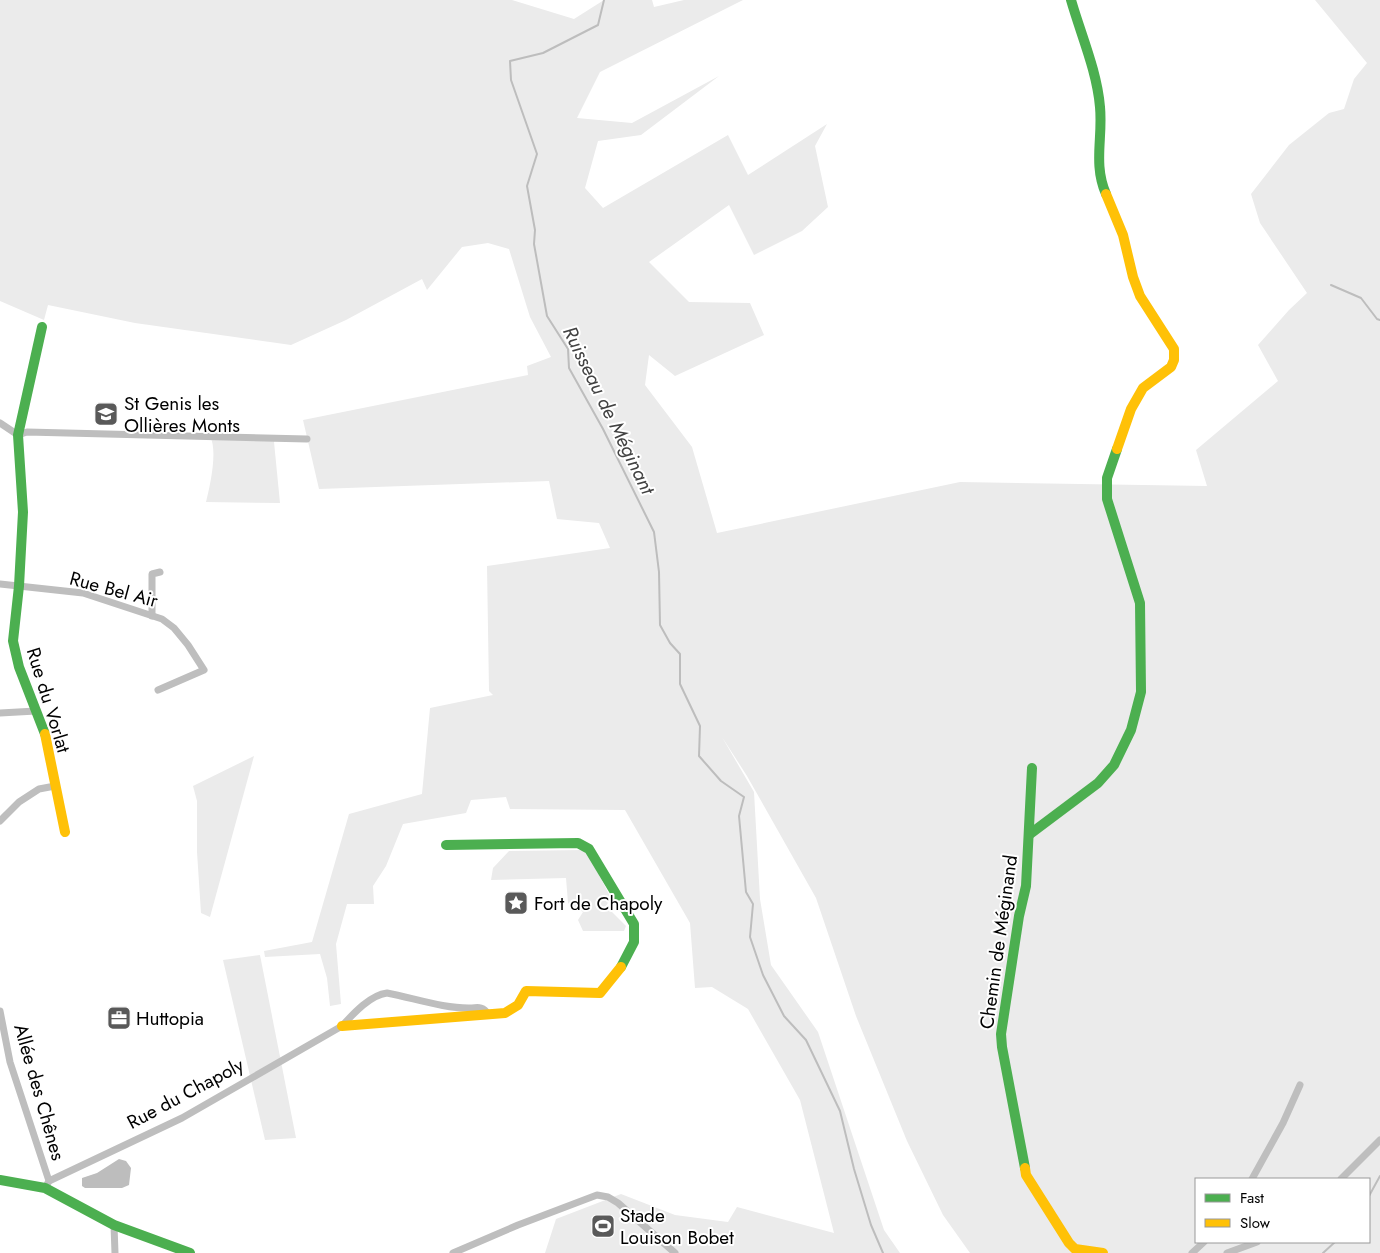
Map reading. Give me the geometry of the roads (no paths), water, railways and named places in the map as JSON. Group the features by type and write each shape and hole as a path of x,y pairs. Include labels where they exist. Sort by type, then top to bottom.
{"street":[{"name":"Chemin de Méginand","path":"1030,834 1098,783 1114,765 1131,730 1141,692 1140,604 1107,499 1107,478 1131,409 1144,388 1171,367 1174,360 1174,349 1140,296 1133,278 1123,235 1101,182 1098,167 1100,108 1096,83 1071,0"},
{"name":"Rue du Vorlat","path":"42,327 18,435 23,512 20,586 12,642 19,667 44,729 65,832"},
{"path":"0,423 18,435 27,432 307,439"},
{"path":"152,616 152,574 160,572"},
{"name":"Rue Bel Air","path":"0,584 83,593 162,619 174,628 188,645 204,670 158,690"},
{"path":"0,713 36,711"},
{"name":"Chemin de Méginand","path":"1032,768 1026,886 1019,916 1001,1034 1002,1047 1026,1175 1075,1251 1103,1253"},
{"path":"0,821 19,802 39,788 55,786"},
{"name":"Rue du Chapoly","path":"342,1026 506,1013 519,1005 526,991 600,993 608,987 634,943 636,930 633,922 589,849 578,843 446,845"},
{"name":"Rue du Chapoly","path":"47,1185 182,1118 342,1026 378,994 387,993 460,1008 480,1007 488,1014"},
{"name":"Allée des Chênes","path":"0,1012 10,1062 47,1185"},
{"path":"1253,1178 1283,1123 1300,1085"},
{"path":"1341,1178 1380,1140"},
{"path":"0,1180 47,1185 114,1225 190,1253"},
{"path":"453,1253 518,1225 597,1195 608,1197 618,1203 676,1253"},
{"path":"114,1225 115,1253"},
{"path":"1192,1253 1203,1243"},
{"path":"1227,1253 1254,1243"}],"waterway":[{"name":"Ruisseau de Méginant","path":"604,0 598,25 543,53 510,61 511,80 537,154 527,186 535,230 534,244 547,316 568,349 569,368 603,429 654,532 659,572 660,625 670,643 680,654 680,684 700,726 699,756 721,781 744,797 739,816 746,892 753,904 750,937 763,975 784,1016 806,1040 840,1111 854,1169 871,1225 883,1253"},
{"path":"1331,285 1361,298 1377,319 1380,320"},
{"path":"1370,1194 1380,1176"},
{"path":"1323,1253 1334,1243"}],"place":[{"name":"St Genis les Ollières Monts","path":"106,414"},
{"name":"Fort de Chapoly","path":"516,903"},
{"name":"Huttopia","path":"119,1018"},
{"name":"Stade Louison Bobet","path":"603,1226"}]}
